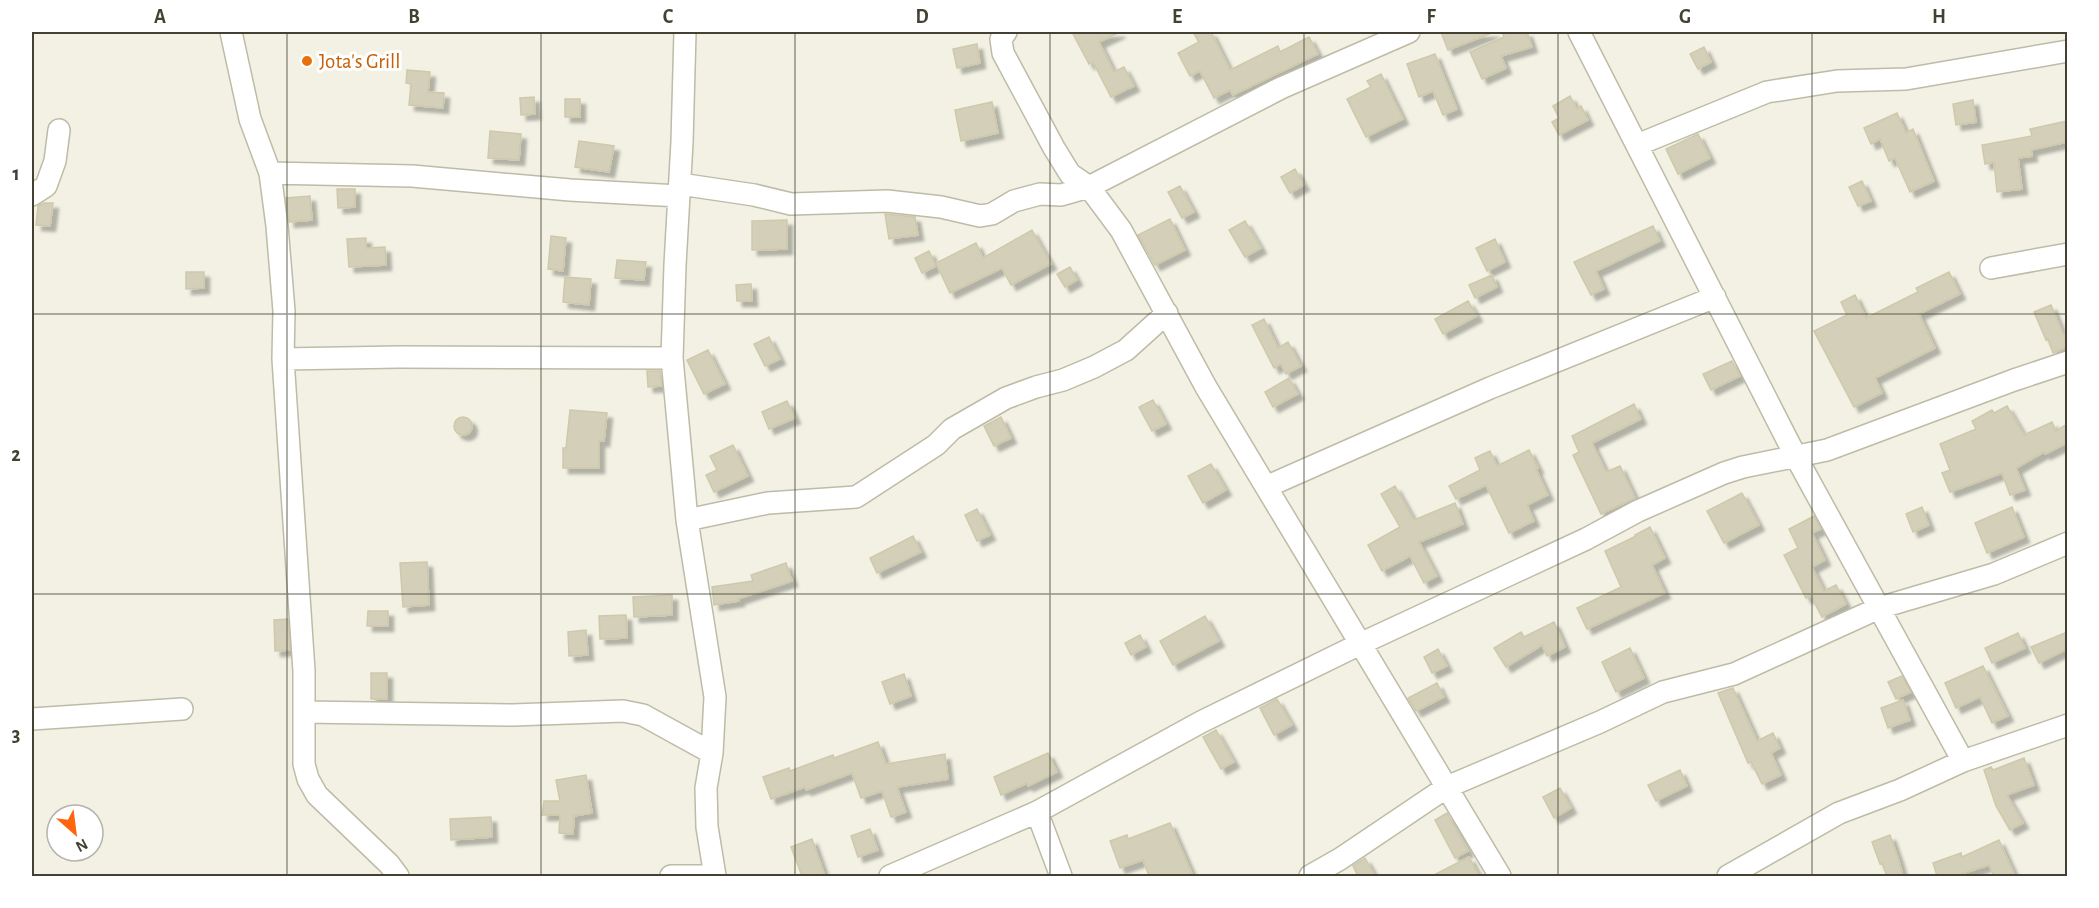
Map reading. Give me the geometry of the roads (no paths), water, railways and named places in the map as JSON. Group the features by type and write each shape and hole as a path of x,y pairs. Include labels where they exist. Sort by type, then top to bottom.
{"street":[{"path":"231,32 250,119 270,173 277,226 284,311 283,359 304,671 304,764 308,779 317,795 389,864 398,876"},
{"path":"671,876 715,876 707,827 706,788 715,697 687,520 672,358 682,142 684,32"},
{"path":"1006,32 1001,39 1003,53 1054,148 1070,174 1089,188 1121,230 1206,387 1500,876"},
{"path":"270,173 412,176 570,190 679,190 754,195 791,204 887,201 941,207 980,216 992,214 1014,201 1040,194 1061,195 1089,188 1281,88 1409,32"},
{"path":"1579,32 1796,457 1963,760"},
{"path":"1637,145 1767,92 1837,81 1906,79 2067,51"},
{"path":"32,195 46,186 56,161 59,130"},
{"path":"1991,268 2067,254"},
{"path":"1266,487 1490,388 1715,297"},
{"path":"687,520 768,503 856,497 936,445 952,429 1006,398 1063,380 1126,350 1167,313"},
{"path":"283,359 672,358"},
{"path":"890,876 1037,812 1201,722 1360,644 1586,539 1638,511 1724,473 1827,450 2067,362"},
{"path":"1310,876 1340,859 1446,787 1600,722 1663,692 1734,674 1879,608 1994,574 2067,543"},
{"path":"32,719 182,709"},
{"path":"304,712 513,715 623,711 643,716 711,753"},
{"path":"1728,876 1839,813 1900,790 1963,760 2067,725"},
{"path":"1037,812 1061,876"}],"place":[{"name":"Jota's Grill","path":"307,61"}]}
